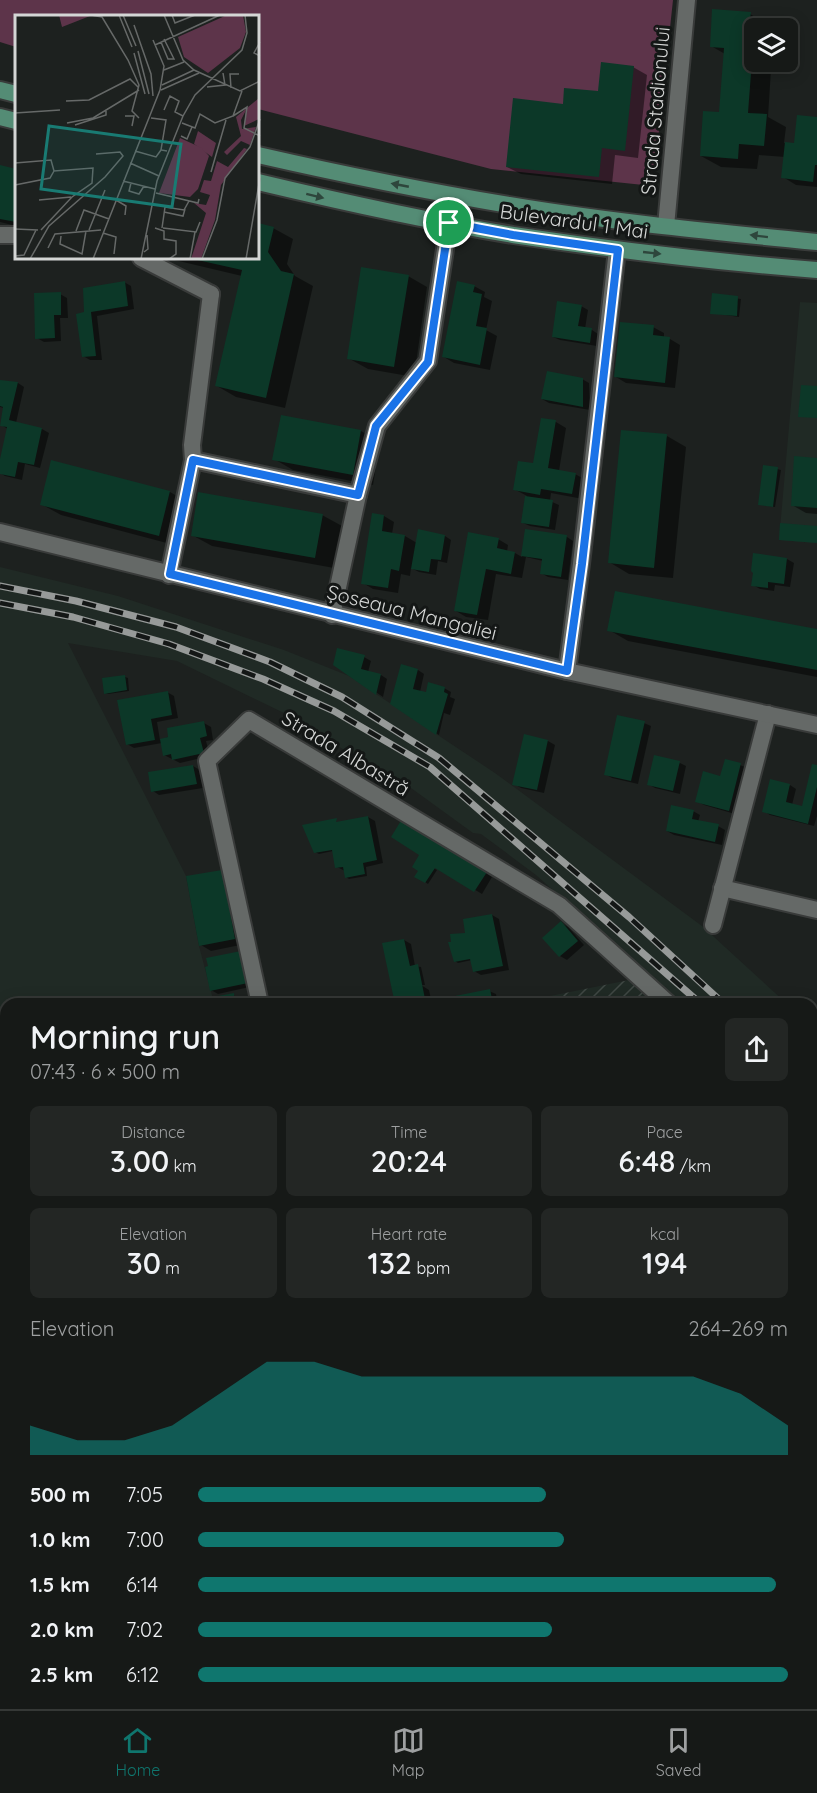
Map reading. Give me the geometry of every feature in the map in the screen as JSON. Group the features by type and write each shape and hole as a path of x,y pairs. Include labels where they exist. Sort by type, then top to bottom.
{"main road":[{"path":"0,90 15,94"},
{"path":"0,117 15,121"},
{"name":"Bulevardul 1 Mai","path":"260,155 341,174 467,198 578,215 817,242"},
{"name":"Bulevardul 1 Mai","path":"260,182 336,201 513,235 618,250 817,270"}],"street":[{"name":"Strada Stadionului","path":"666,226 687,0"},
{"path":"332,615 358,495 376,426 428,362 449,223"},
{"path":"567,671 582,564 618,250"},
{"path":"145,260 211,294 192,445 193,460 170,574"},
{"path":"193,460 358,495"},
{"name":"Șoseaua Mangaliei","path":"0,532 567,671 817,725"},
{"path":"713,925 768,714"},
{"name":"Strada Albastră","path":"259,998 207,761 249,720 559,905 662,998"},
{"path":"722,888 817,910"}],"shaded area":[{"path":"0,0 673,0 653,186 491,169 260,110 260,15 15,15 15,47 0,42"},
{"path":"800,302 817,303 817,543 779,540"},
{"path":"0,567 118,596 284,650 349,676 495,773 702,926 781,998 673,998 536,875 481,834 473,833 411,788 286,714 177,661 68,643 186,876 199,946 213,998 0,998"},
{"path":"649,976 673,998 541,998"}],"building":[{"path":"712,9 751,12 750,18 744,18 744,72 751,72 748,113 767,114 764,146 739,144 738,159 700,156 703,111 719,112 724,48 710,47"},
{"path":"601,62 634,66 625,151 602,148 599,177 506,167 513,98 563,104 564,88 598,91"},
{"path":"797,115 817,117 817,165 815,165 813,182 781,178 785,142 794,143"},
{"path":"0,165 15,169 15,222 0,219"},
{"path":"260,224 274,227 268,252 281,271 294,274 266,398 215,386 242,270 197,260 260,260"},
{"path":"361,267 409,275 394,367 347,359"},
{"path":"125,281 128,306 91,312 96,356 82,357 76,314 84,312 83,288"},
{"path":"457,281 475,285 473,292 482,294 476,326 487,328 480,365 442,357"},
{"path":"61,292 61,315 54,315 55,338 35,339 34,293"},
{"path":"712,293 738,296 737,316 710,314"},
{"path":"557,301 582,305 578,326 592,328 590,343 552,337"},
{"path":"620,322 654,325 653,335 670,337 665,383 614,377"},
{"path":"547,371 583,378 583,407 541,399"},
{"path":"0,380 18,382 9,420 42,428 34,465 18,462 15,477 0,474 0,459 7,427 0,426 3,407 0,406"},
{"path":"801,385 817,386 817,418 798,417"},
{"path":"281,415 361,430 353,475 272,460"},
{"path":"541,418 556,420 548,468 576,473 572,494 541,489 540,495 513,490 518,461 533,463"},
{"path":"621,430 667,434 654,568 608,563"},
{"path":"794,456 817,458 817,508 791,506"},
{"path":"51,460 170,491 159,536 40,505"},
{"path":"763,465 778,467 773,507 758,505"},
{"path":"198,492 323,514 315,558 191,536"},
{"path":"525,496 553,500 549,527 521,523"},
{"path":"372,513 384,515 382,531 405,535 399,571 391,569 388,588 361,584"},
{"path":"780,523 817,526 817,543 779,540"},
{"path":"418,529 445,535 441,560 431,559 429,572 411,569"},
{"path":"525,529 567,535 561,577 540,574 542,559 521,556"},
{"path":"468,532 499,538 497,548 515,552 511,574 486,569 477,615 454,611"},
{"path":"753,553 787,558 784,584 768,582 768,588 751,586"},
{"path":"615,591 817,629 817,670 607,631"},
{"path":"337,648 365,655 361,669 381,674 376,695 333,665"},
{"path":"401,664 418,669 413,689 426,692 428,682 445,687 444,692 448,694 436,735 390,704"},
{"path":"125,675 127,690 104,694 102,678"},
{"path":"168,691 172,715 151,719 155,740 126,745 117,700"},
{"path":"617,715 645,721 631,781 604,775"},
{"path":"204,721 207,736 200,738 204,753 172,760 171,754 163,756 160,739 168,737 167,728"},
{"path":"524,734 548,740 537,790 512,785"},
{"path":"654,755 680,761 673,791 647,785"},
{"path":"725,759 741,763 729,811 695,802 703,771 720,776"},
{"path":"812,764 817,765 817,787 808,824 762,812 770,779 790,784 786,802 802,806"},
{"path":"193,765 197,784 151,792 148,772"},
{"path":"671,805 694,810 692,819 719,824 715,842 666,831"},
{"path":"368,816 377,860 363,863 365,874 345,878 343,867 335,868 332,850 314,853 302,825 337,818 336,822"},
{"path":"402,819 487,872 474,892 435,868 425,883 414,877 418,871 412,867 419,855 391,837"},
{"path":"222,870 235,939 199,946 186,876"},
{"path":"492,914 503,966 473,972 470,959 454,962 448,942 451,942 450,934 465,933 463,919"},
{"path":"561,921 578,941 559,957 542,938"},
{"path":"404,939 410,966 418,964 425,998 394,998 382,943"},
{"path":"241,951 248,983 210,991 205,967 208,966 206,958"},
{"path":"490,989 492,998 450,998"},
{"path":"234,993 234,998 213,998"}],"railway":[{"path":"0,586 76,601 176,627 270,662 342,697 439,758 629,917 717,998"},
{"path":"0,603 73,617 169,644 263,679 334,711 430,767 694,998"}],"route":[{"path":"449,223 618,250 582,564 567,671 170,574 193,460 358,495 376,426 428,362 449,223"}]}
